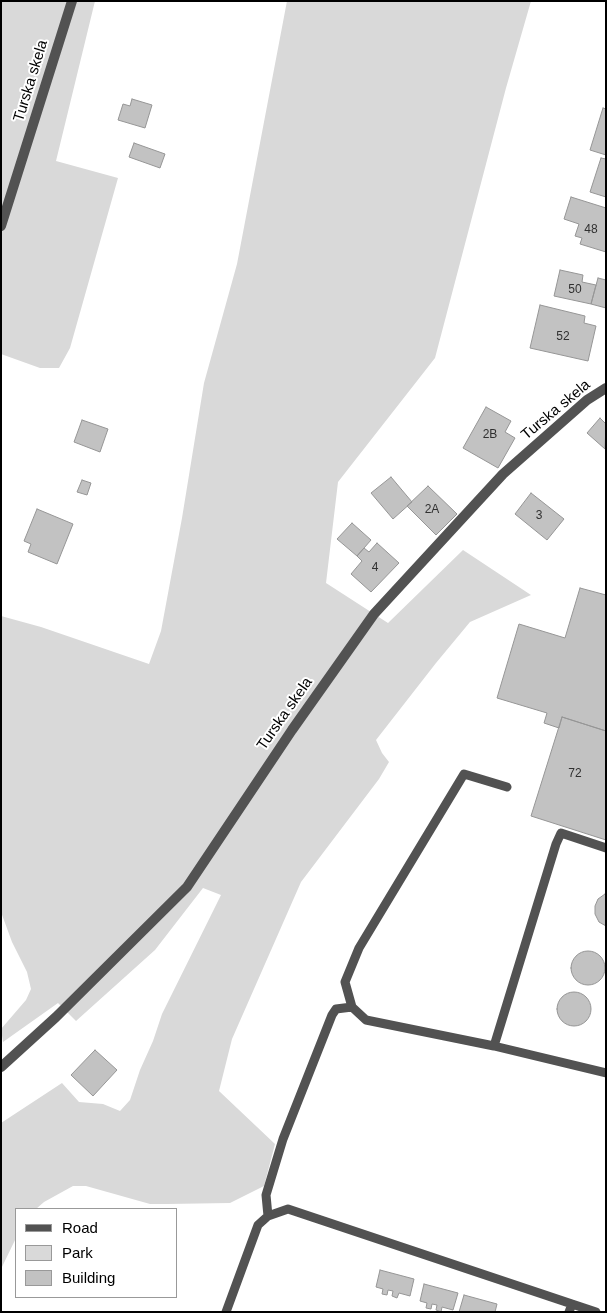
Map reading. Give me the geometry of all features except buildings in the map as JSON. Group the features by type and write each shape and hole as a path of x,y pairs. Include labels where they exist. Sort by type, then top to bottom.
{"street":[{"name":"Turska skela","path":"1,226 72,1"},
{"name":"Turska skela","path":"1,1068 63,1010 187,887 292,730 374,614 503,474 587,400 606,388"}],"lane":[{"path":"507,787 464,774 359,948 345,982 352,1007 366,1020 494,1046 606,1074"},
{"path":"494,1046 561,833 606,848"},
{"path":"268,1216 266,1195 283,1139 332,1015 336,1009 352,1007"},
{"path":"226,1312 258,1225 268,1216 288,1209 571,1308 596,1312"}],"green space":[{"path":"1,1 95,1 56,161 118,178 70,348 59,368 40,368 1,354"},
{"path":"287,1 531,1 506,88 435,358 338,482 326,583 388,623 463,550 531,595 470,622 436,663 376,740 389,762 379,779 301,882 232,1039 219,1091 275,1144 264,1186 230,1203 150,1204 86,1186 73,1186 44,1202 37,1208 15,1208 15,1240 1,1269 1,1123 62,1083 79,1102 103,1104 120,1111 130,1100 162,1014 221,895 203,888 155,950 76,1021 58,1003 3,1042 1,1029 26,1000 31,989 27,972 12,942 1,912 1,616 41,627 149,664 161,631 204,383 237,264"}]}
